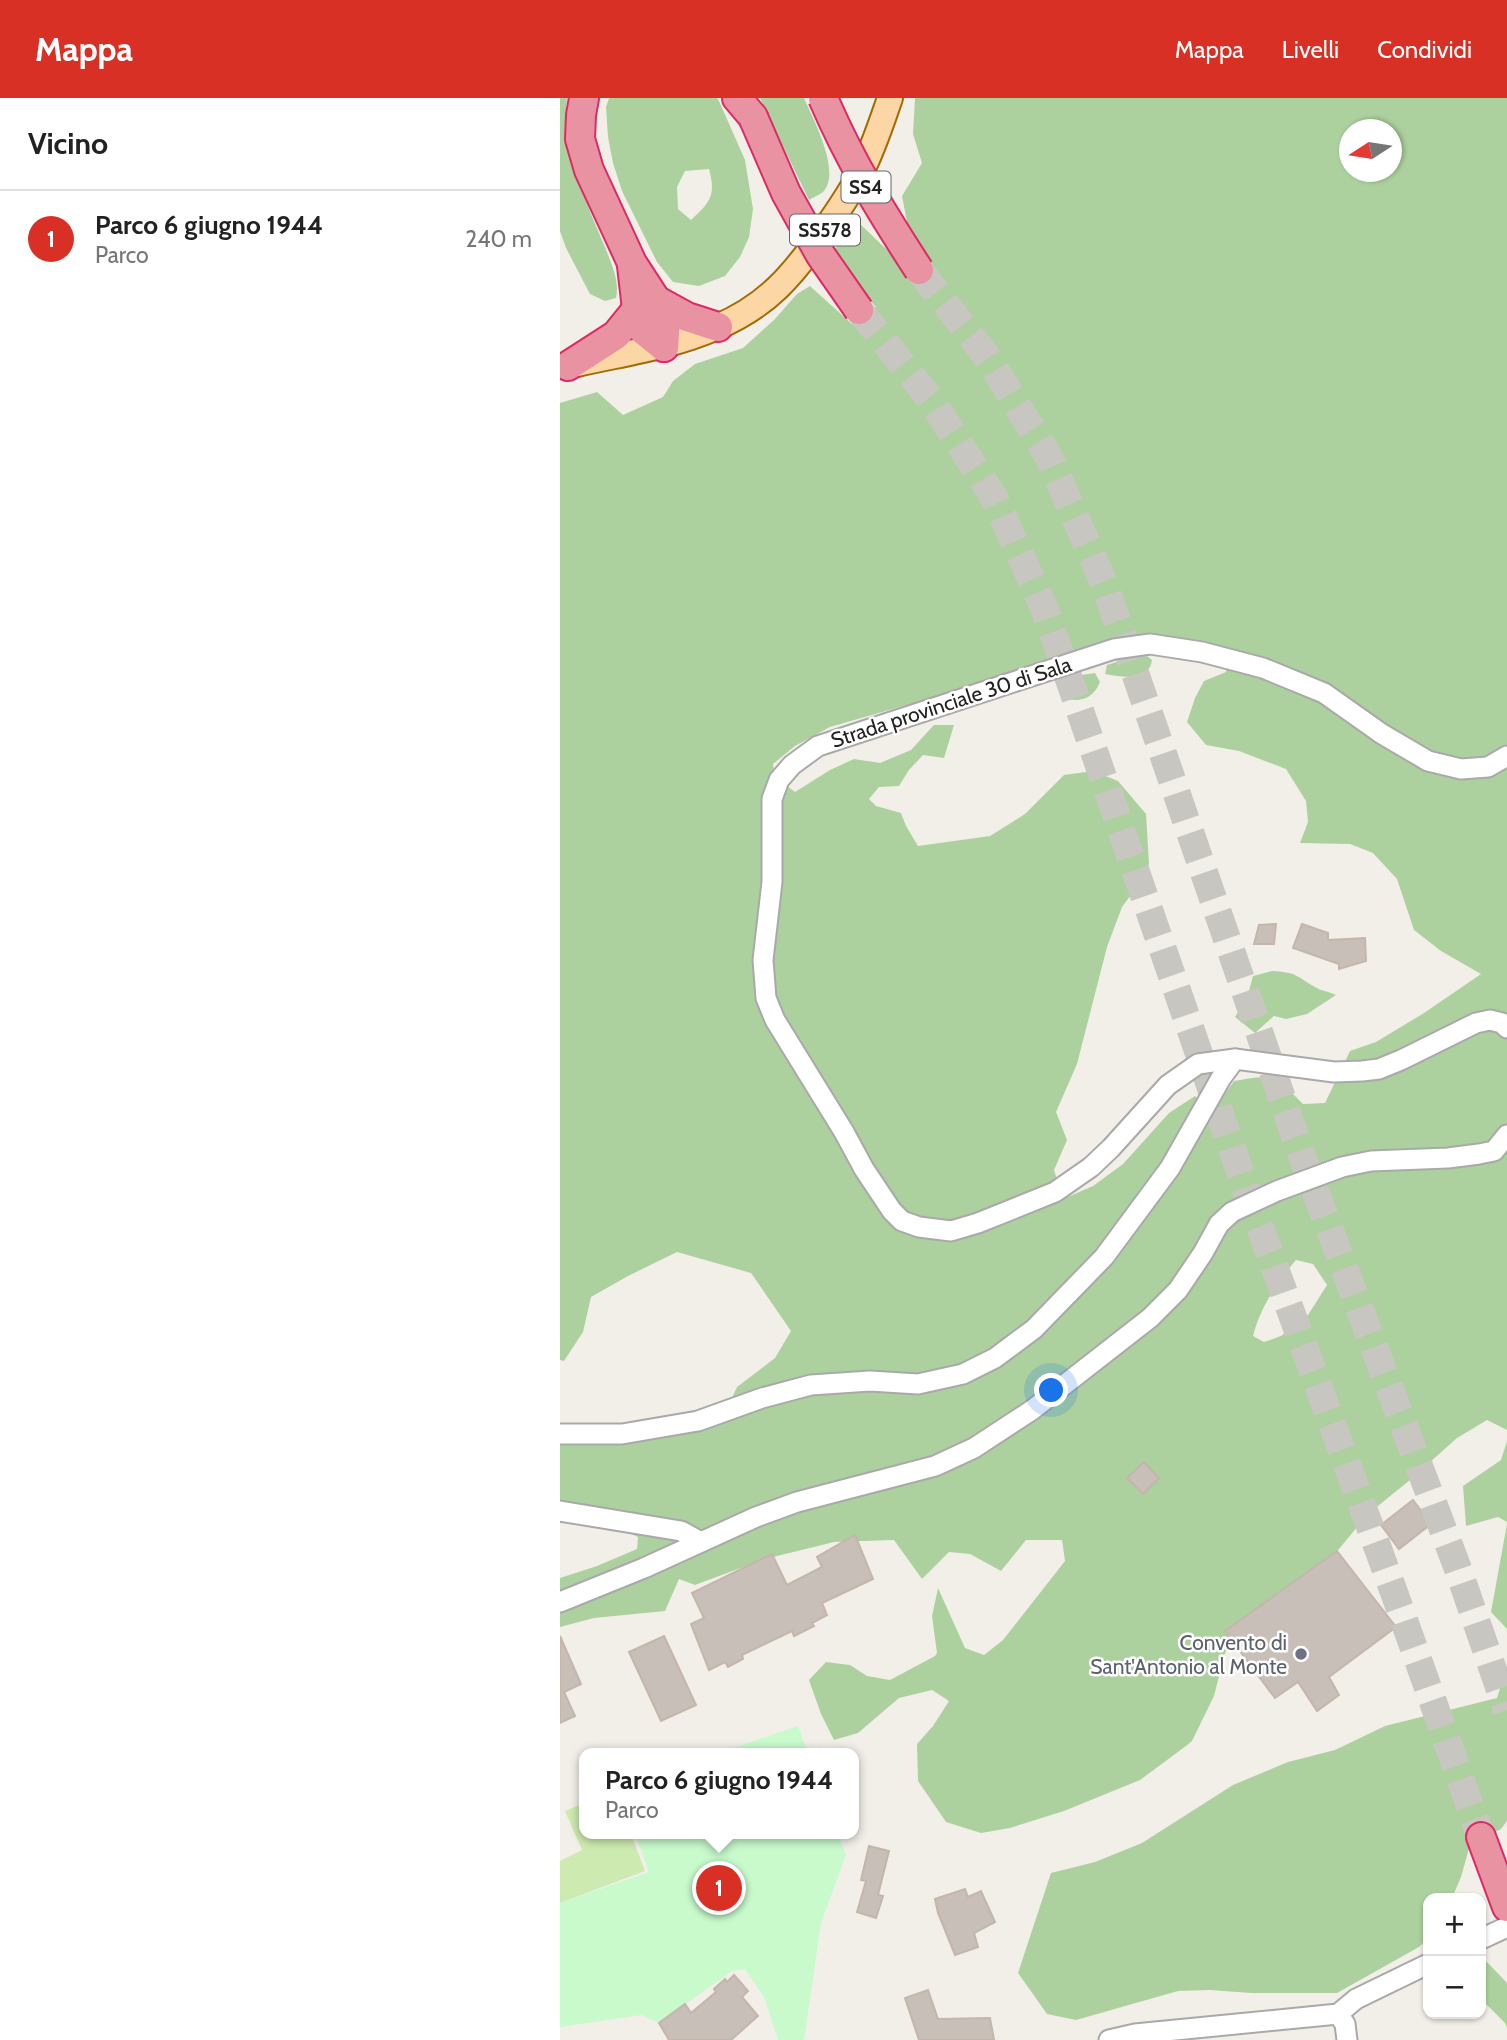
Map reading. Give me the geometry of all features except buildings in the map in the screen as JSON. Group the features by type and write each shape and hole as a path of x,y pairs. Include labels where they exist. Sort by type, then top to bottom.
{"highway":[{"path":"584,98 580,115 580,139 589,170 632,263 646,304 666,320 664,347"},
{"name":"SS4","path":"823,98 876,204 919,270"},
{"path":"745,104 793,205 820,254 859,310"},
{"path":"646,304 718,327"},
{"path":"564,367 616,335 646,304"},
{"path":"1481,1837 1507,1907"}],"main road":[{"name":"SS578","path":"664,347 718,327 755,308 778,289 799,266 842,206 864,167 890,98"},
{"path":"564,367 664,347"}],"street":[{"name":"Strada provinciale 30 di Sala","path":"1507,756 1488,767 1461,769 1428,761 1382,734 1324,693 1263,668 1202,652 1150,644 1114,649 818,746 792,765 779,780 772,799 772,882 763,960 766,998 775,1020 844,1132 863,1169 902,1221 932,1230 951,1231 978,1223 1055,1192 1091,1167 1168,1085 1198,1064 1235,1059 1334,1072 1362,1071 1379,1069 1401,1060 1476,1023 1490,1020 1502,1023 1507,1028"},
{"path":"560,1434 622,1434 698,1421 762,1398 811,1385 870,1381 918,1384 963,1374 995,1358 1034,1329 1104,1257 1170,1168 1221,1078 1235,1059"},
{"path":"560,1601 756,1517 797,1502 935,1466 974,1448 1032,1410 1150,1318 1178,1290 1219,1224 1232,1212 1277,1191 1342,1167 1371,1161 1479,1154 1494,1151 1507,1135"},
{"path":"560,1511 681,1531 701,1542"},
{"path":"1486,1937 1507,1927"},
{"path":"1110,2040 1338,2014 1356,1999 1423,1966"},
{"path":"1338,2014 1345,2024 1348,2040"}],"green space":[{"path":"560,98 567,98 567,135 571,154 583,194 616,279 616,298 605,301 590,294 560,231"},
{"path":"609,98 717,98 745,160 753,209 749,237 740,257 725,276 699,286 673,282 657,262 622,191 608,137 606,107","holes":["709,169 712,185 710,198 691,220 678,209 677,187 685,171"]},
{"path":"760,98 804,98 828,159 828,183 822,193 809,200"},
{"path":"915,98 1507,98 1507,1430 1487,1420 1457,1438 1368,1514 1334,1555 1249,1621 1225,1653 1214,1696 1192,1741 1186,1746 1140,1780 1064,1811 1010,1828 981,1833 946,1822 918,1781 917,1744 949,1701 932,1690 899,1698 858,1733 834,1740 809,1680 826,1662 850,1665 867,1676 890,1680 935,1656 937,1653 932,1616 938,1588 965,1648 984,1655 1003,1640 1065,1561 1062,1540 1026,1540 1001,1571 970,1554 949,1552 922,1579 894,1540 834,1542 765,1559 695,1585 679,1579 665,1611 594,1618 560,1627 560,1578 637,1549 638,1537 560,1502 560,1434 656,1436 696,1432 721,1422 737,1387 775,1358 791,1331 751,1273 677,1252 591,1297 583,1332 564,1361 560,1360 560,403 597,392 623,415 663,397 673,381 695,364 743,348 774,320 797,294 810,286 852,324 876,307 829,257 856,220 911,273 912,248 902,196 922,163 913,134","holes":["1134,639 1226,654 1226,672 1204,681 1187,722 1206,745 1239,751 1286,769 1306,801 1308,822 1300,843 1350,844 1373,853 1397,879 1414,930 1441,951 1481,974 1376,1042 1350,1051 1325,1103 1303,1104 1286,1087 1266,1077 1234,1081 1211,1113 1195,1096 1169,1113 1123,1164 1093,1186 1063,1199 1054,1170 1067,1140 1056,1112 1077,1064 1107,947 1122,907 1140,883 1149,864 1146,814 1118,781 1093,771 1064,775 1025,814 990,836 918,846 901,813 876,806 869,799 879,787 899,786 923,755 944,758 954,725 934,725 911,750 880,763 854,759 830,770 795,792 775,777 773,764 795,746 830,727 990,681 1103,642","1296,1260 1313,1264 1327,1285 1308,1315 1281,1336 1264,1342 1253,1336 1260,1315 1276,1286"]},
{"path":"1147,656 1152,660 1150,667 1140,675 1126,677 1105,674 1107,665"},
{"path":"1095,673 1100,682 1089,696 1079,700 1061,698 1064,682 1074,676"},
{"path":"1272,971 1299,977 1336,995 1307,1014 1286,1019 1274,1016 1255,1033 1235,1017 1247,998 1253,976"},
{"path":"1507,1441 1507,1522 1498,1517 1466,1526 1463,1486 1501,1460"},
{"path":"1507,1524 1507,1629 1491,1612"},
{"path":"1507,1666 1507,1821 1501,1829 1470,1845 1454,1893 1423,1893 1423,1943 1419,1947 1337,1993 1178,1991 1076,2020 1047,2014 1018,1973 1051,1873 1095,1862 1142,1843 1233,1785 1288,1762 1335,1750 1385,1726 1497,1698"},
{"path":"798,1726 806,1748 734,1748"},
{"path":"579,1805 579,1839 633,1839 645,1871 560,1903 560,1861 582,1850 565,1811"},
{"path":"637,1839 840,1839 846,1855 821,1923 804,2040 778,2040 764,1997 745,1969 732,1971 659,2023 642,2015 560,2027 560,1903 649,1872"},
{"path":"1486,1963 1507,1983 1507,2028 1486,2004"}],"tunnel":[{"path":"919,270 988,358 1049,457 1105,586 1303,1159 1458,1569 1507,1710"},
{"path":"859,310 931,400 995,499 1045,610 1247,1192 1481,1837"}],"place":[{"name":"Convento di Sant'Antonio al Monte","path":"1301,1654"},
{"name":"Parco 6 giugno 1944","path":"719,1888"}]}
